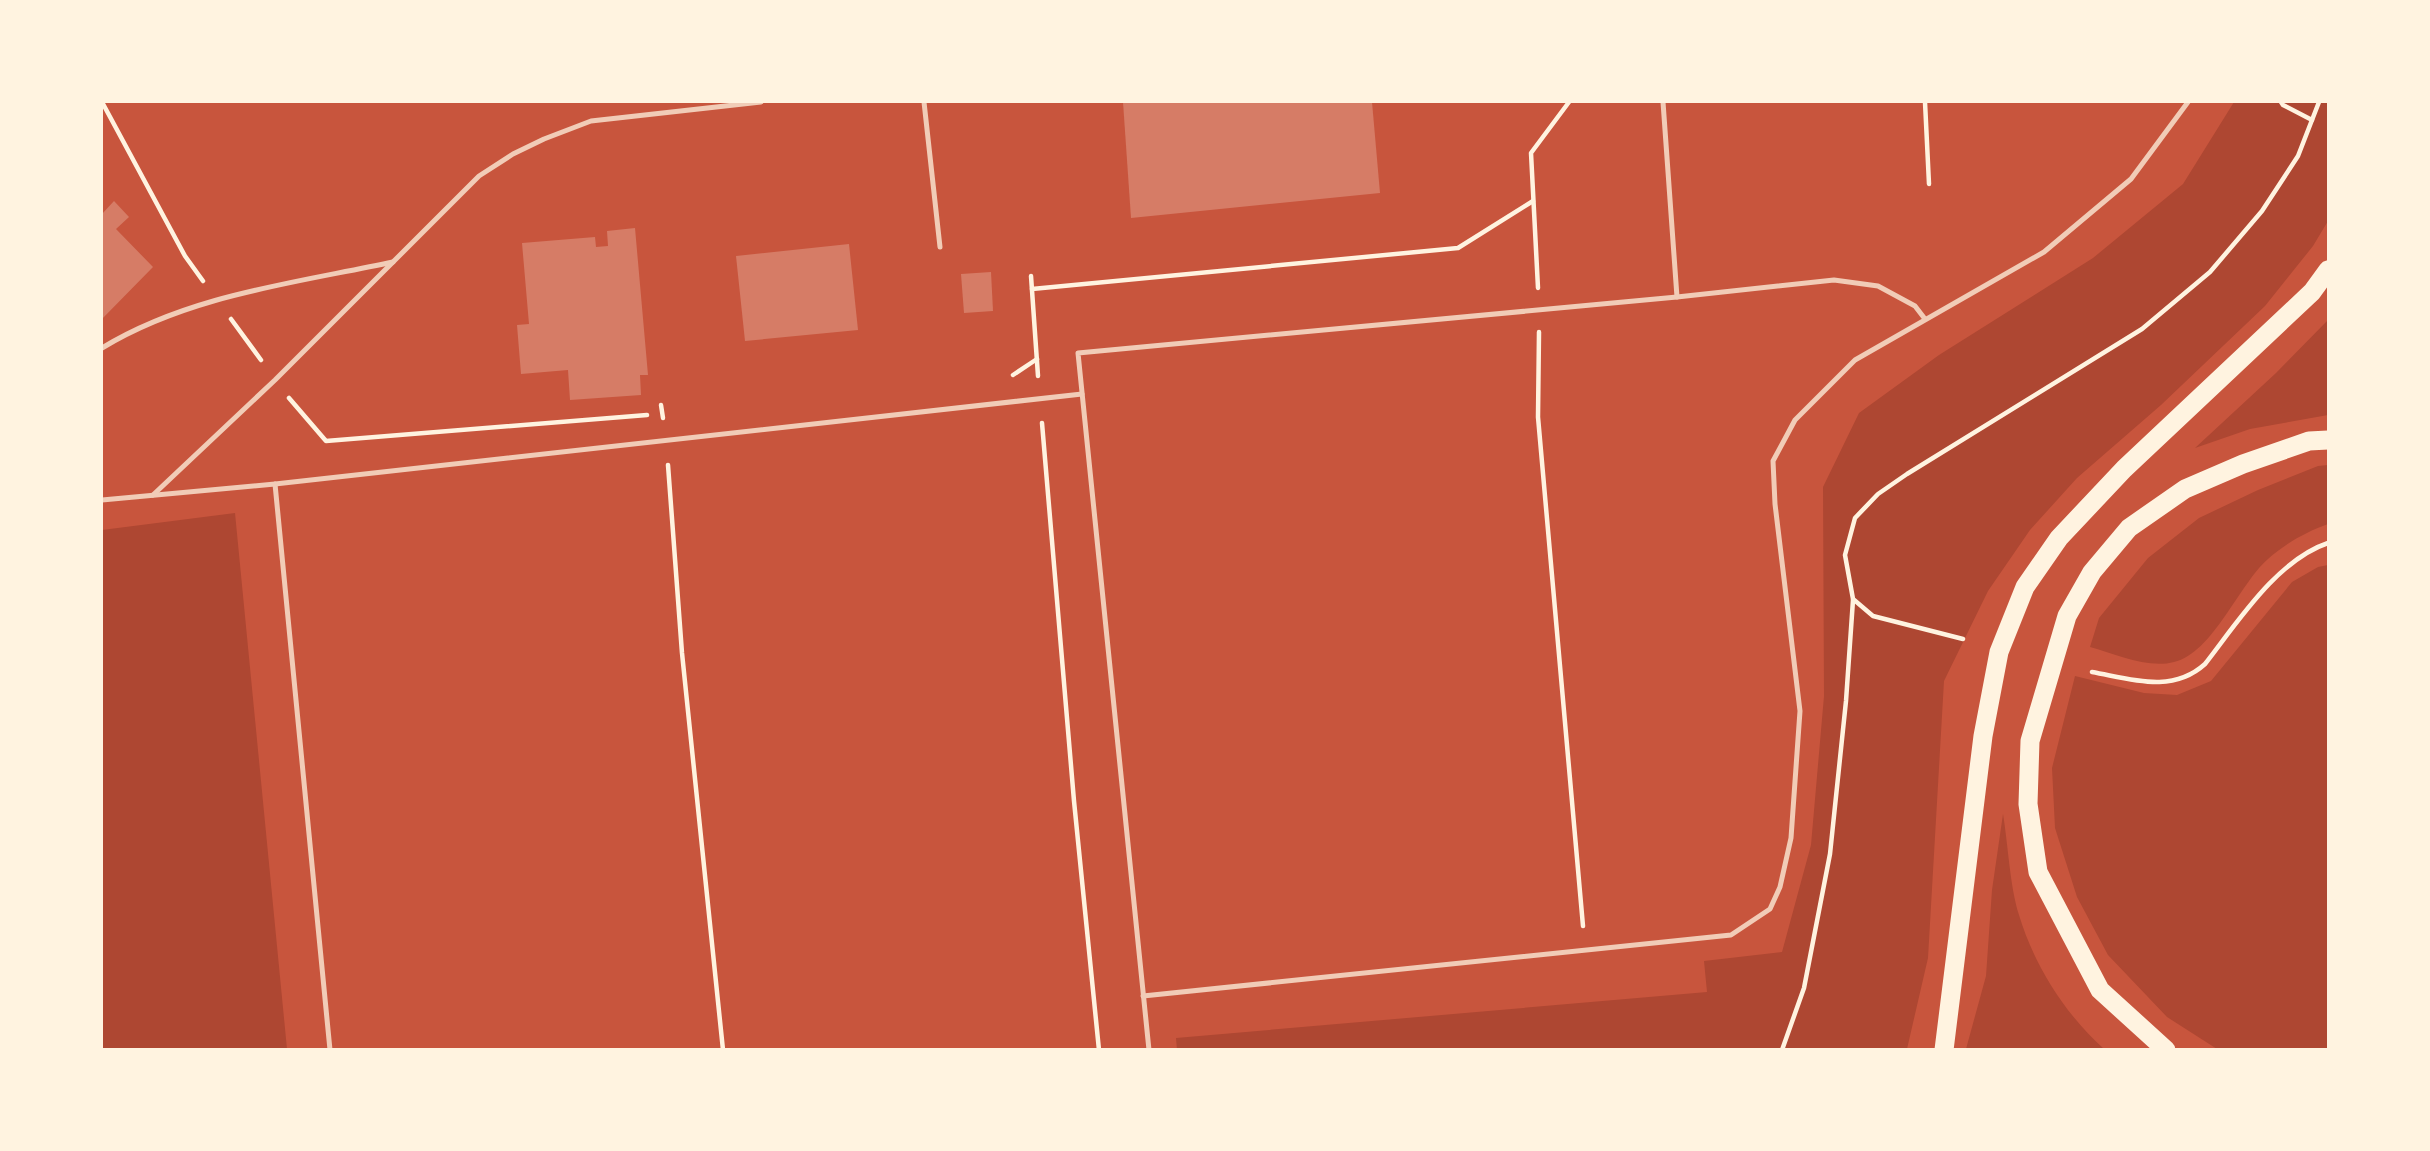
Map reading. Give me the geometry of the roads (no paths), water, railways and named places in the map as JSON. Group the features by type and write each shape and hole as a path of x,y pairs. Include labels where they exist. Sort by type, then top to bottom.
{"highway":[{"path":"1944,1049 1983,736 1999,652 2025,587 2059,538 2124,469 2312,292 2329,270"},
{"path":"2166,1049 2100,990 2038,872 2028,804 2030,741 2067,616 2092,572 2129,528 2185,489 2243,464 2309,441 2329,440"}],"lane":[{"path":"153,495 275,380 479,176 513,154 591,121 761,102"},
{"path":"924,102 940,247"},
{"path":"1663,102 1677,297"},
{"path":"1143,996 1731,935 1770,909 1780,887 1791,838 1800,711 1775,504 1773,461 1795,420 1855,360 2044,252 2131,179 2188,102"},
{"path":"102,348 127,332 216,299 393,262"},
{"path":"1149,1049 1078,353 1834,280 1878,286 1915,306 1925,319"},
{"path":"102,500 275,484 1082,394"},
{"path":"275,484 330,1049"}]}
